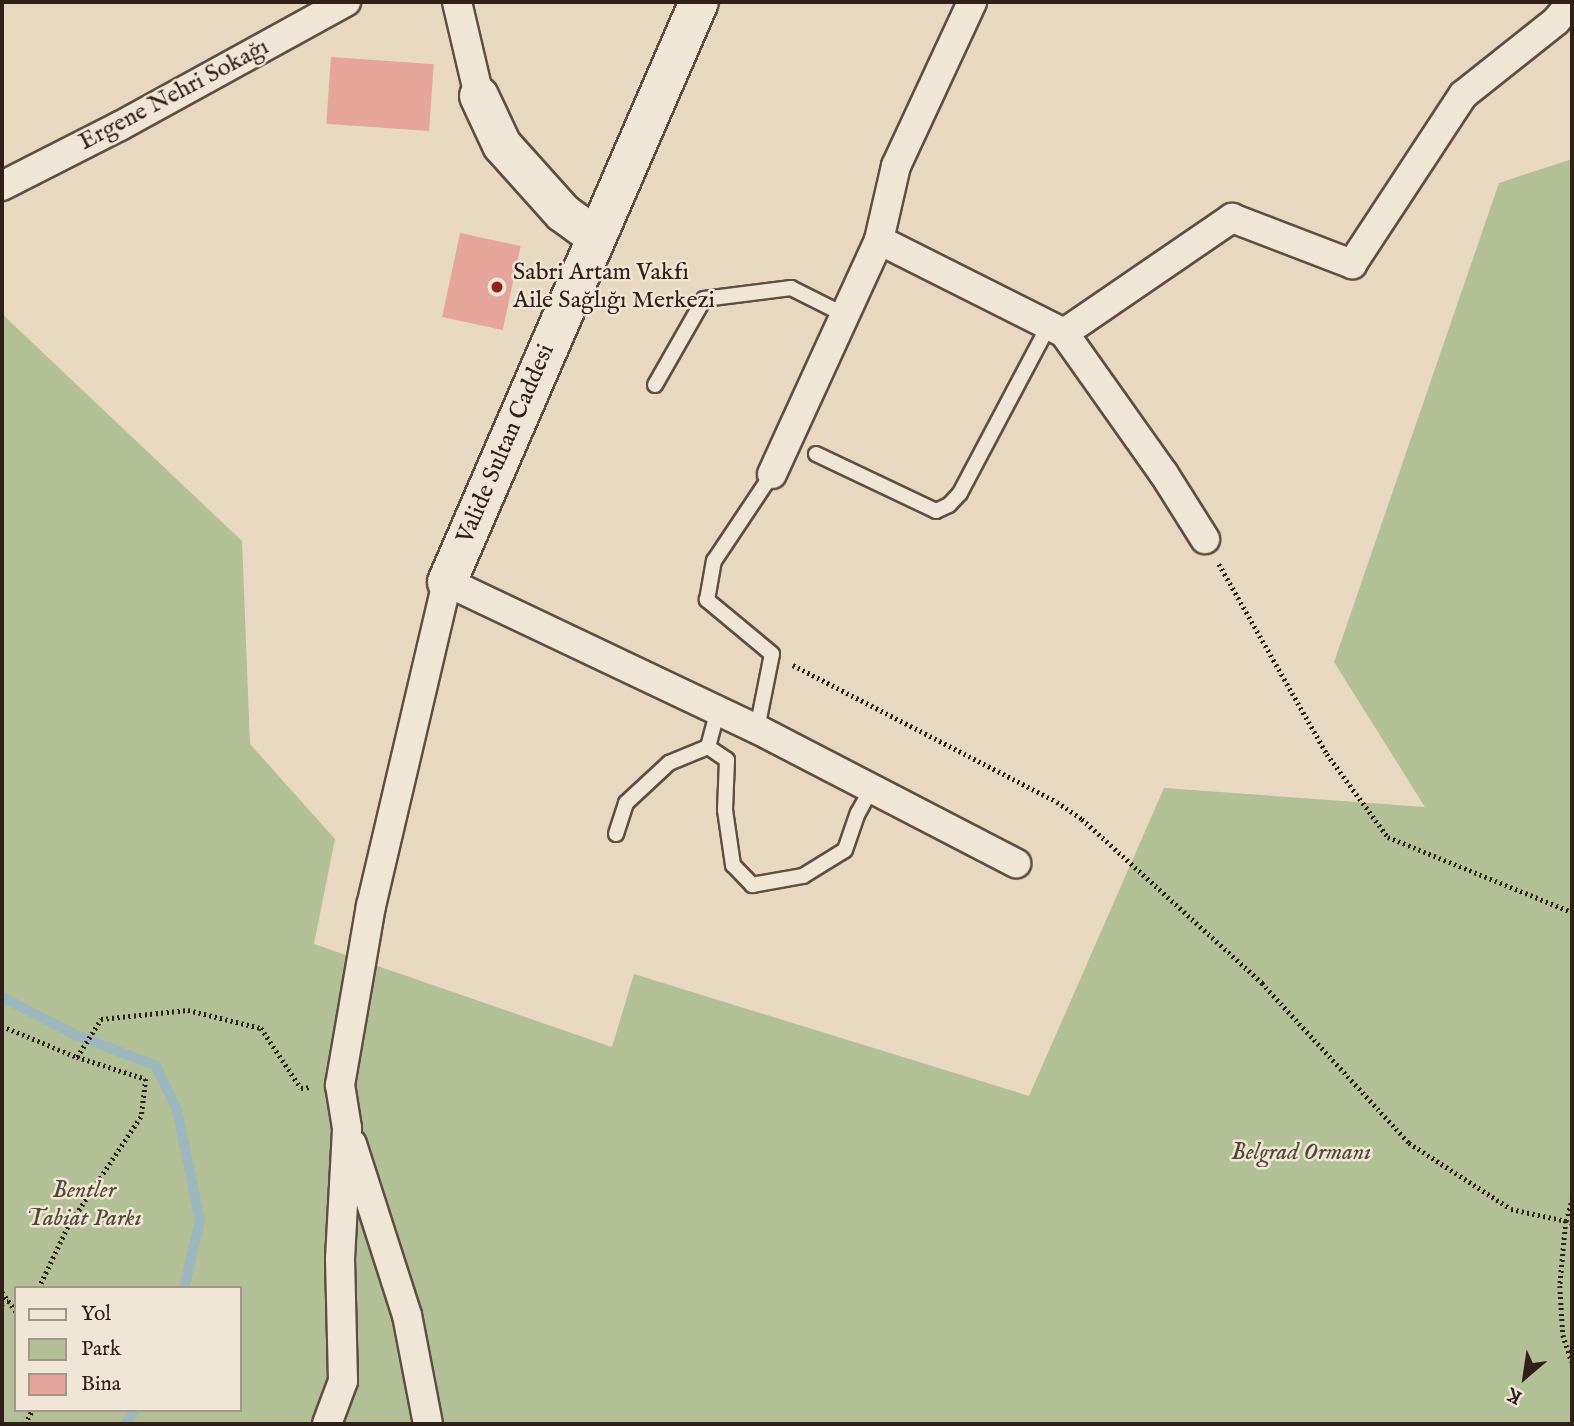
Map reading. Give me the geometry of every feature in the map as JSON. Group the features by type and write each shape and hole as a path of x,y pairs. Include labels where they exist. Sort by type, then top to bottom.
{"street":[{"name":"Ergene Nehri Sokağı","path":"2,186 120,126 346,2"},
{"path":"457,2 479,96 502,145 564,213 595,236"},
{"name":"Valide Sultan Caddesi","path":"347,1128 340,1085 372,906 447,582 595,236 699,2"},
{"path":"772,474 880,240 897,166 972,2"},
{"path":"1056,329 1232,218 1352,264 1463,95 1556,21 1572,2"},
{"path":"880,240 1056,329 1164,474 1205,539"},
{"path":"447,582 757,729 1016,863"},
{"path":"327,1424 343,1381 340,1259 347,1128"},
{"path":"347,1128 407,1315 428,1424"}],"lane":[{"path":"655,384 704,299 791,288 847,316"},
{"path":"816,454 936,511 949,505 960,493 1056,329"},
{"path":"757,729 772,654 707,600 714,561 772,474"},
{"path":"708,747 718,710"},
{"path":"708,747 727,760 725,810 733,865 752,885 803,876 845,850 858,813 872,788"},
{"path":"616,834 626,803 669,763 708,747"}],"path":[{"path":"1205,539 1327,754 1388,837 1572,912"},
{"path":"772,654 1074,813 1262,983 1409,1143 1511,1209 1569,1222"},
{"path":"77,1057 101,1019 188,1010 261,1028 301,1087 340,1085"},
{"path":"2,1026 77,1057 146,1079 141,1117 68,1227 40,1286"},
{"path":"1572,1199 1560,1286 1563,1335 1572,1362"},
{"path":"2,1292 14,1308"},
{"path":"2,1301 9,1301"}],"green space":[{"name":"Belgrad Ormanı","path":"1572,159 1572,1424 2,1424 2,314 242,541 250,744 335,839 314,944 612,1047 634,974 1029,1096 1164,788 1425,807 1334,662 1499,183"}],"building":[{"path":"331,57 434,64 429,131 326,124"},
{"path":"460,233 521,246 503,330 442,317"}],"waterway":[{"path":"2,997 74,1034 156,1066 177,1110 200,1221 184,1286"},
{"path":"126,1424 134,1412"}],"place":[{"name":"Sabri Artam Vakfı Aile Sağlığı Merkezi","path":"497,287"}],"park label":[{"name":"Bentler Tabiat Parkı","path":"84,1205"}]}
